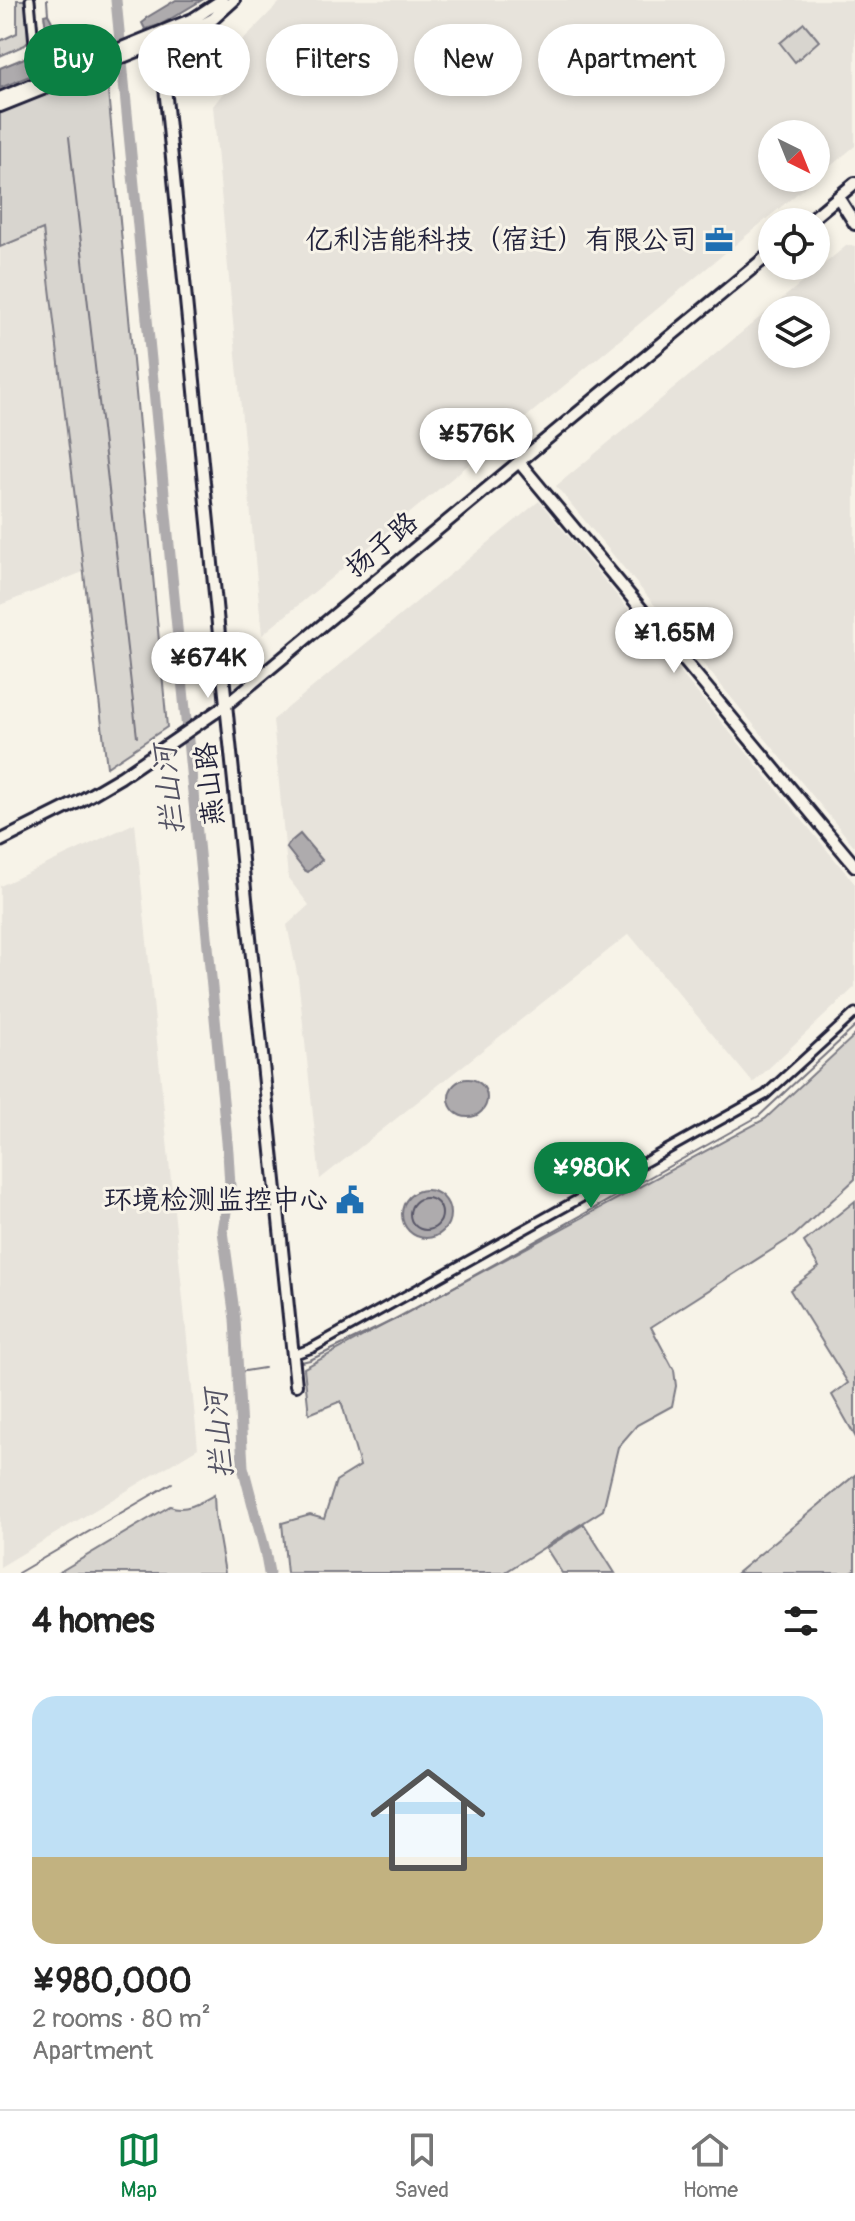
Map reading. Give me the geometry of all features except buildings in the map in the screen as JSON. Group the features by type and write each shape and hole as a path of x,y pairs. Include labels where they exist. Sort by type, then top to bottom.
{"street":[{"path":"30,0 32,24"},
{"path":"184,24 222,0"},
{"path":"203,24 234,0"},
{"path":"0,98 24,89"},
{"path":"0,106 24,95"},
{"name":"燕山路","path":"166,96 296,1385"},
{"path":"825,208 855,183"},
{"path":"838,197 855,224"},
{"name":"扬子路","path":"0,841 121,777 226,705 758,264"},
{"path":"519,462 855,866"},
{"path":"293,1360 765,1095 855,1013"}],"shaded area":[{"path":"17,0 28,0 30,24 24,24 24,45 0,56 0,41 17,33"},
{"path":"282,0 855,0 855,146 830,167 830,120 758,120 758,192 799,192 780,208 758,208 758,226 262,635 213,106 221,96 250,96 250,33"},
{"path":"804,23 819,41 795,62 780,43"},
{"path":"42,96 108,96 167,727 107,767 43,229 0,247 0,113"},
{"path":"43,229 83,572 0,605 0,247"},
{"path":"846,246 855,246 855,847 556,486 758,319 758,368 830,368 830,296 786,296 805,280 830,280 830,259"},
{"path":"539,501 855,884 855,987 753,1083 629,934 320,1179 298,978 287,925 309,905 288,878 273,720"},
{"path":"135,823 198,1448 0,1567 0,886"},
{"path":"855,1035 855,1179 795,1235 651,1327 674,1370 676,1386 672,1406 637,1425 618,1447 603,1510 504,1573 287,1573 282,1523 310,1515 324,1519 336,1481 360,1466 341,1401 309,1414 304,1368 765,1119"},
{"path":"855,1201 855,1436 832,1395 848,1383 790,1290 819,1267 804,1242"},
{"path":"855,1475 855,1570 849,1573 737,1573"},
{"path":"214,1495 225,1573 58,1573 170,1506 187,1507"},
{"path":"584,1524 615,1573 562,1573 546,1548"}],"water":[{"path":"176,0 202,0 162,24 142,24 146,18"},
{"path":"48,14 53,24 45,24 44,15"},
{"path":"24,58 24,78 0,88 0,68"},
{"path":"300,834 322,860 308,872 286,847"},
{"path":"468,1079 482,1084 487,1098 482,1112 468,1117 454,1112 449,1098 454,1084"},
{"path":"426,1190 443,1197 450,1214 443,1231 426,1238 409,1231 402,1214 409,1197"}],"waterway":[{"path":"47,0 48,14"},
{"name":"拦山河","path":"116,0 228,1152 230,1186 223,1231 235,1319 243,1467 269,1573"},
{"path":"69,137 137,737"},
{"path":"297,1363 310,1360 398,1318 759,1116 855,1027"},
{"path":"239,1372 264,1368"},
{"path":"224,1466 243,1467"},
{"path":"18,1573 172,1483"}],"place":[{"name":"亿利洁能科技（宿迁）有限公司","path":"719,240"},
{"name":"环境检测监控中心","path":"350,1200"}]}
